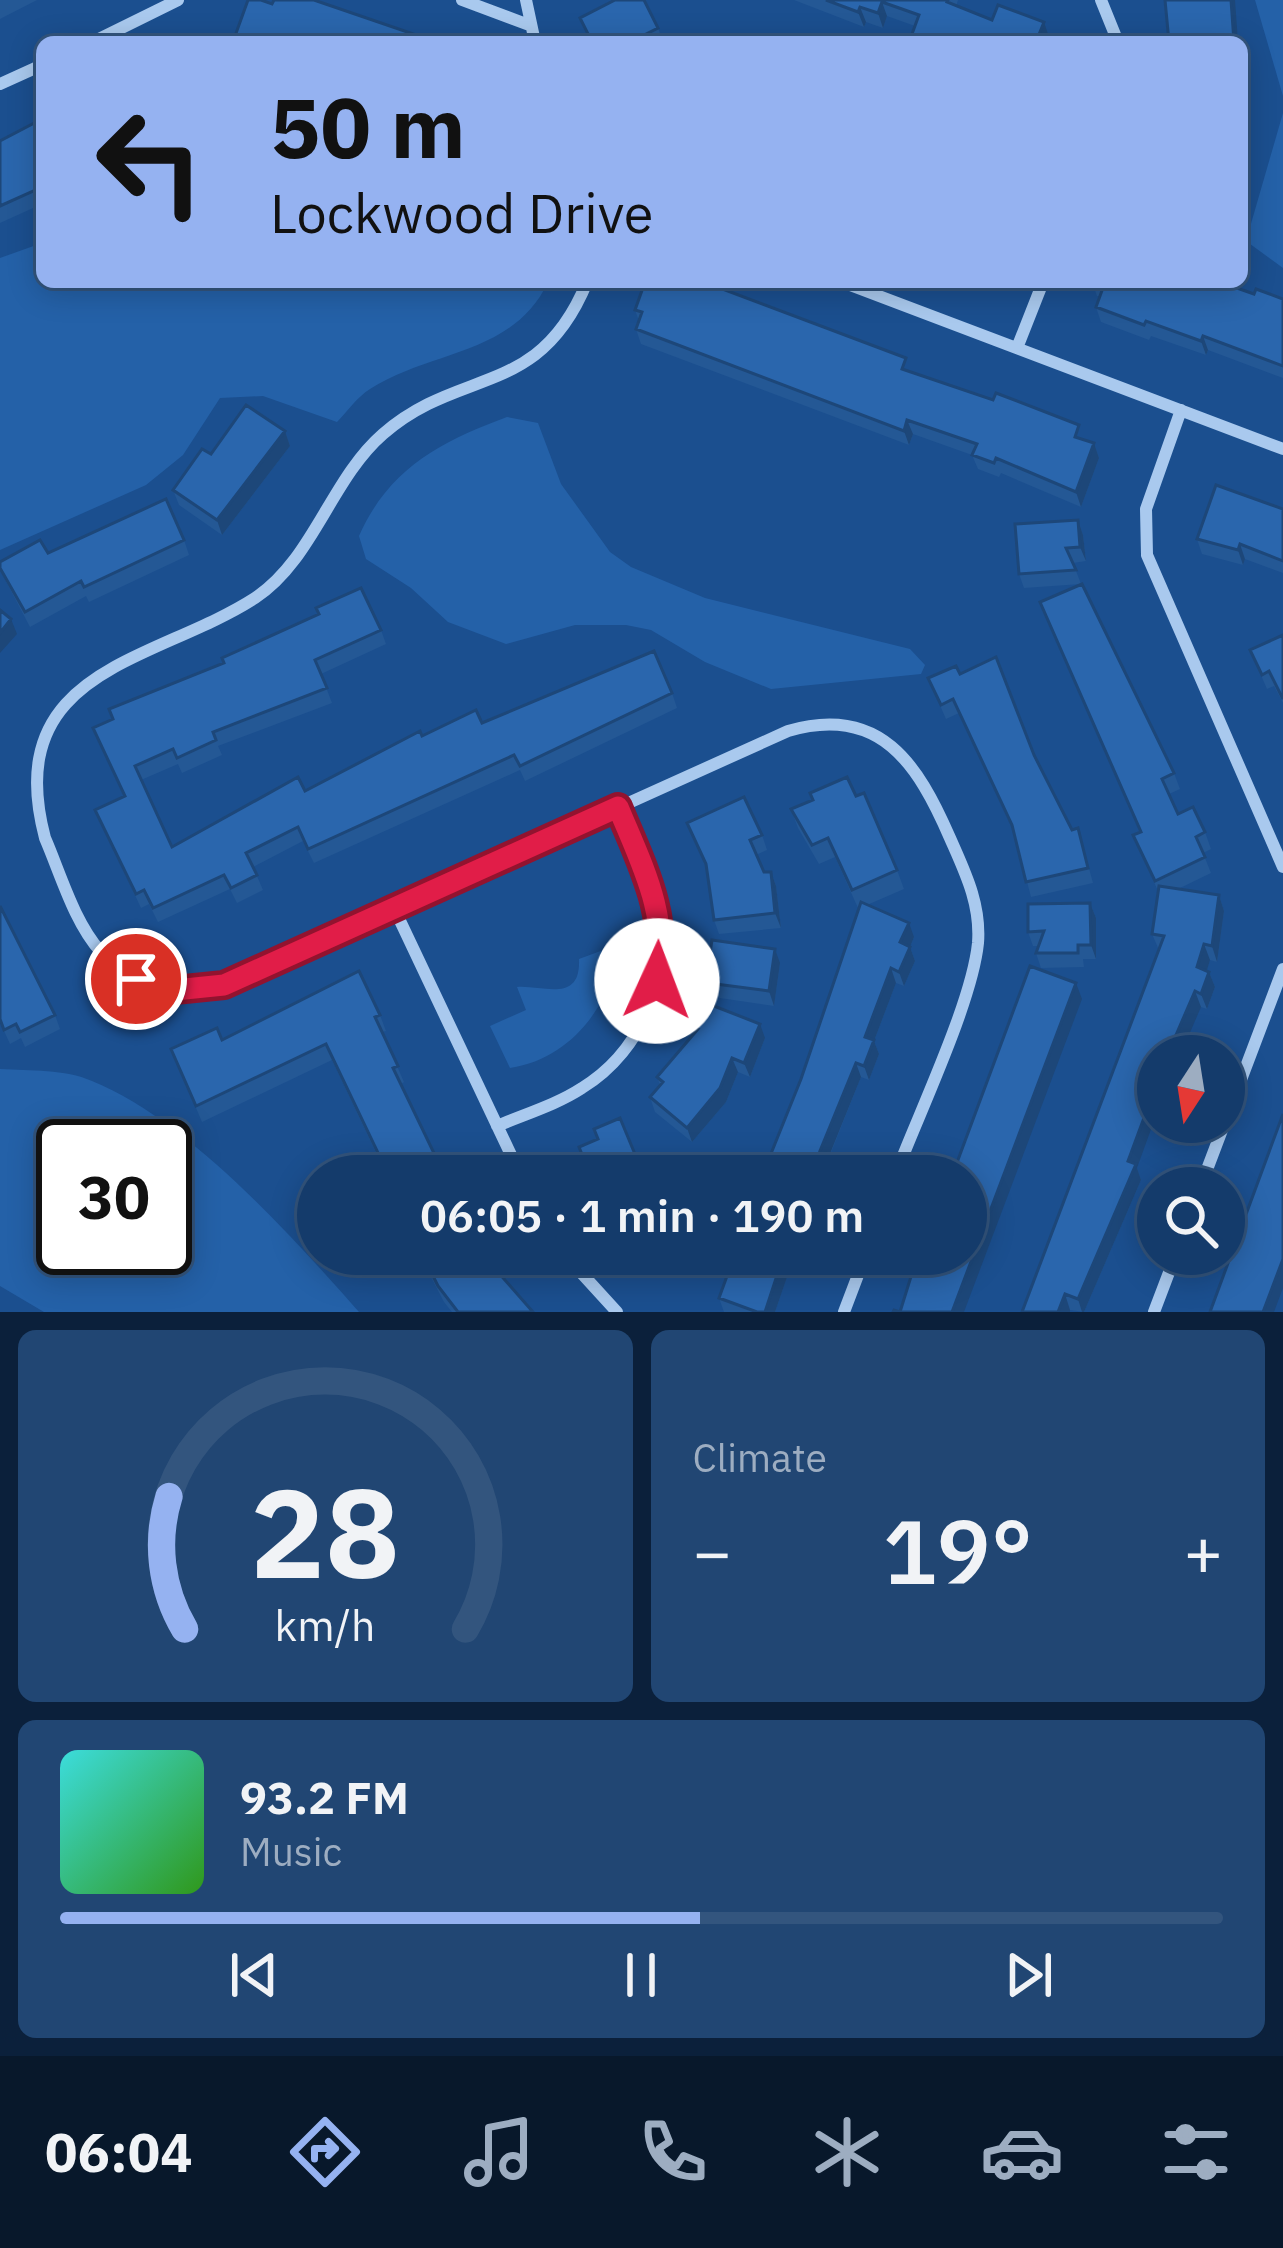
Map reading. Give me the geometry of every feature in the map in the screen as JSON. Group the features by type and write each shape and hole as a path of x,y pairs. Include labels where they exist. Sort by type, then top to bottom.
{"street":[{"path":"105,36 178,0"},
{"path":"462,0 529,25"},
{"path":"526,0 533,36"},
{"path":"1101,0 1116,36"},
{"path":"0,84 36,68"},
{"path":"584,288 567,326 537,356 411,416 377,439 265,590 79,679 50,706 32,742 31,800 81,922 110,962 136,979 175,990 215,988 778,734 817,724 867,732 894,746 915,767 970,884 978,934 970,976 903,1155"},
{"path":"858,288 1283,449"},
{"path":"1017,348 1041,288"},
{"path":"1181,410 1146,509 1147,555 1283,867"},
{"path":"497,1126 593,1081 625,1049 648,1010 660,966 660,921 618,807"},
{"path":"394,908 511,1155"},
{"path":"1209,1167 1283,969"},
{"path":"583,1275 617,1312"},
{"path":"844,1312 858,1275"},
{"path":"1154,1312 1167,1275"}],"shaded area":[{"path":"1255,0 1283,0 1283,96"},
{"path":"1283,113 1283,268 1248,242"},
{"path":"36,245 36,288 544,288 533,306 493,338 394,376 356,400 337,422 263,396 220,398 183,455 146,485 0,550 0,258"},
{"path":"507,417 538,423 561,484 610,552 631,567 705,598 910,649 925,665 921,674 771,689 705,662 651,630 575,625 506,644 448,622 411,588 366,559 359,536 386,492 420,460"},
{"path":"606,949 615,968 590,1019 547,1056 510,1068 490,1026 526,1010 517,987 567,987 578,973 579,959"},
{"path":"0,1069 70,1074 128,1099 159,1119 36,1119 36,1275 192,1275 192,1144 297,1244 297,1275 326,1275 359,1312 44,1312 0,1286"}],"building":[{"path":"248,0 272,4 274,0 314,0 419,36 235,36"},
{"path":"615,0 644,0 658,28 642,36 589,36 580,18"},
{"path":"826,0 948,0 992,20 998,5 1044,22 1038,36 917,36 912,34 919,15 882,2 878,13 860,7 858,12"},
{"path":"1165,0 1231,0 1234,36 1168,36"},
{"path":"36,122 36,190 0,206 0,141"},
{"path":"643,288 720,288 906,358 902,369 993,400 996,393 1079,425 1075,437 1094,443 1076,492 996,458 994,463 972,455 977,444 907,420 904,431 636,329 642,312 635,310"},
{"path":"1103,288 1237,288 1254,294 1256,289 1283,299 1283,366 1203,336 1201,341 1096,307"},
{"path":"246,405 285,431 217,520 173,490 202,449 211,454"},
{"path":"1216,485 1283,509 1283,561 1240,544 1238,550 1197,539"},
{"path":"166,499 184,540 84,587 81,581 25,612 0,562 40,540 48,553"},
{"path":"1078,520 1080,547 1066,548 1076,570 1019,574 1015,524"},
{"path":"1082,584 1174,773 1162,779 1178,814 1193,807 1205,832 1196,837 1205,857 1155,881 1133,835 1141,832 1040,602"},
{"path":"361,588 381,630 315,660 327,688 213,732 216,740 177,758 173,749 135,766 172,847 298,777 305,791 420,731 422,736 476,710 482,723 654,651 672,693 520,766 514,755 308,849 298,827 246,853 257,875 231,888 224,875 153,908 144,890 136,894 95,810 125,796 93,728 113,719 109,709 224,663 222,658 319,614 316,608"},
{"path":"0,610 11,619 0,633"},
{"path":"1283,635 1283,699 1269,671 1262,675 1250,650"},
{"path":"996,657 1034,755 1072,830 1078,828 1088,868 1026,882 1012,825 953,699 941,705 928,678 956,666 960,674"},
{"path":"847,777 856,796 864,793 897,870 852,890 828,838 812,845 791,809 813,800 810,793"},
{"path":"744,797 762,835 750,840 764,872 771,872 775,913 714,920 706,864 687,823"},
{"path":"1159,886 1219,895 1212,946 1204,944 1197,967 1209,972 1201,994 1195,991 1176,1035 1137,1035 1137,1137 1128,1161 1136,1164 1078,1299 1065,1294 1058,1312 1022,1312 1164,936 1152,934"},
{"path":"861,902 909,923 900,942 910,947 899,972 891,968 865,1037 874,1040 864,1066 856,1063 820,1151 830,1155 770,1155"},
{"path":"1090,903 1091,945 1078,945 1078,953 1036,953 1044,931 1028,932 1028,904"},
{"path":"0,906 55,1015 20,1032 16,1024 4,1030 0,1019"},
{"path":"712,940 775,949 769,991 708,983 714,967 708,966"},
{"path":"1030,966 1076,983 987,1219 987,1155 960,1155"},
{"path":"359,971 398,1066 393,1068 435,1155 379,1155 326,1044 196,1106 171,1049 217,1028 222,1040"},
{"path":"701,1001 760,1024 744,1063 732,1058 720,1088 687,1128 650,1097 663,1082 657,1077 698,1029 691,1026"},
{"path":"1283,1114 1283,1259 1263,1312 1210,1312 1224,1275 1245,1275 1245,1217"},
{"path":"620,1118 635,1155 582,1155 579,1147 598,1139 594,1129"},
{"path":"432,1275 500,1275 533,1312 458,1312"},
{"path":"727,1275 777,1275 765,1312 719,1298"},
{"path":"911,1275 966,1275 952,1312 900,1312"}],"route":[{"path":"136,979 175,990 224,985 618,807 657,906 662,951 657,981"}]}
